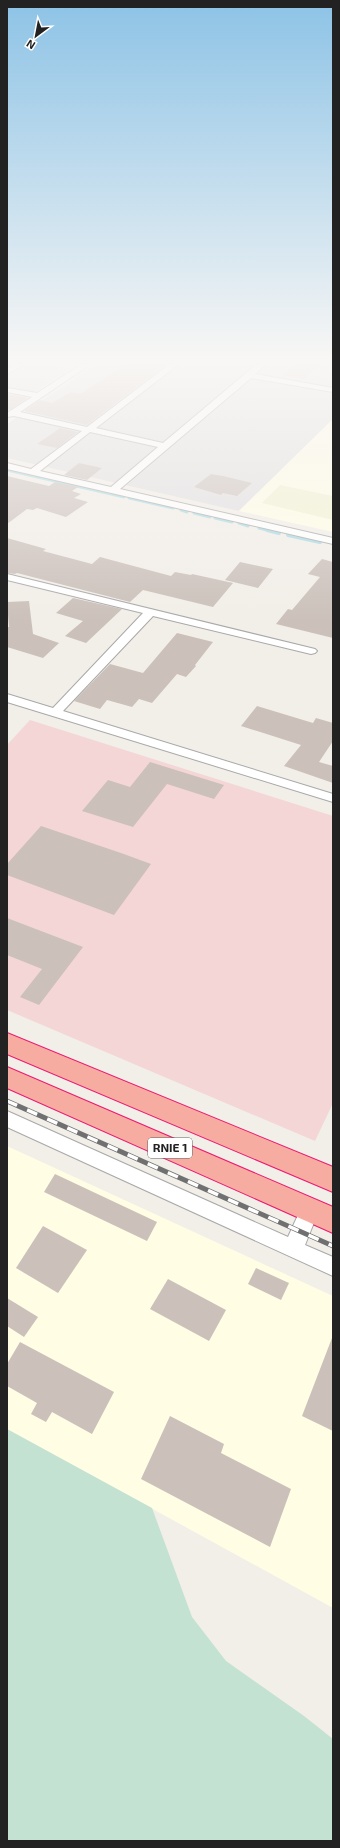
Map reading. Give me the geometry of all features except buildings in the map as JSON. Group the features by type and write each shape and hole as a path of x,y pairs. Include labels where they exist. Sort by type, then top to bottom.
{"highway":[{"name":"RNIE 1","path":"7,1043 332,1175"},
{"name":"RNIE 1","path":"7,1077 322,1215"}],"street":[{"path":"33,472 61,450"},
{"path":"113,490 160,450"},
{"path":"7,466 333,541"},
{"path":"7,577 311,651"},
{"path":"55,713 150,612"},
{"path":"7,698 333,798"},
{"path":"7,1119 333,1267"},
{"path":"294,1249 322,1215"}],"shaded area":[{"path":"7,450 301,450 239,511 7,458"},
{"path":"301,450 333,450 333,532 239,511"},
{"path":"30,720 333,816 333,1103 315,1141 7,1010 7,745"},
{"path":"7,1146 333,1296 333,1608 7,1429"}],"green space":[{"path":"280,485 333,496 333,520 262,503"},
{"path":"7,1429 152,1508 192,1617 226,1661 304,1716 333,1739 333,1841 7,1841"}],"waterway":[{"path":"7,470 124,497"},
{"path":"129,498 173,508"},
{"path":"181,510 187,512"},
{"path":"194,513 210,517"},
{"path":"215,518 232,522"},
{"path":"239,523 248,526"},
{"path":"259,528 279,533"},
{"path":"288,535 320,542"}],"railway":[{"path":"7,1101 333,1246"}]}
